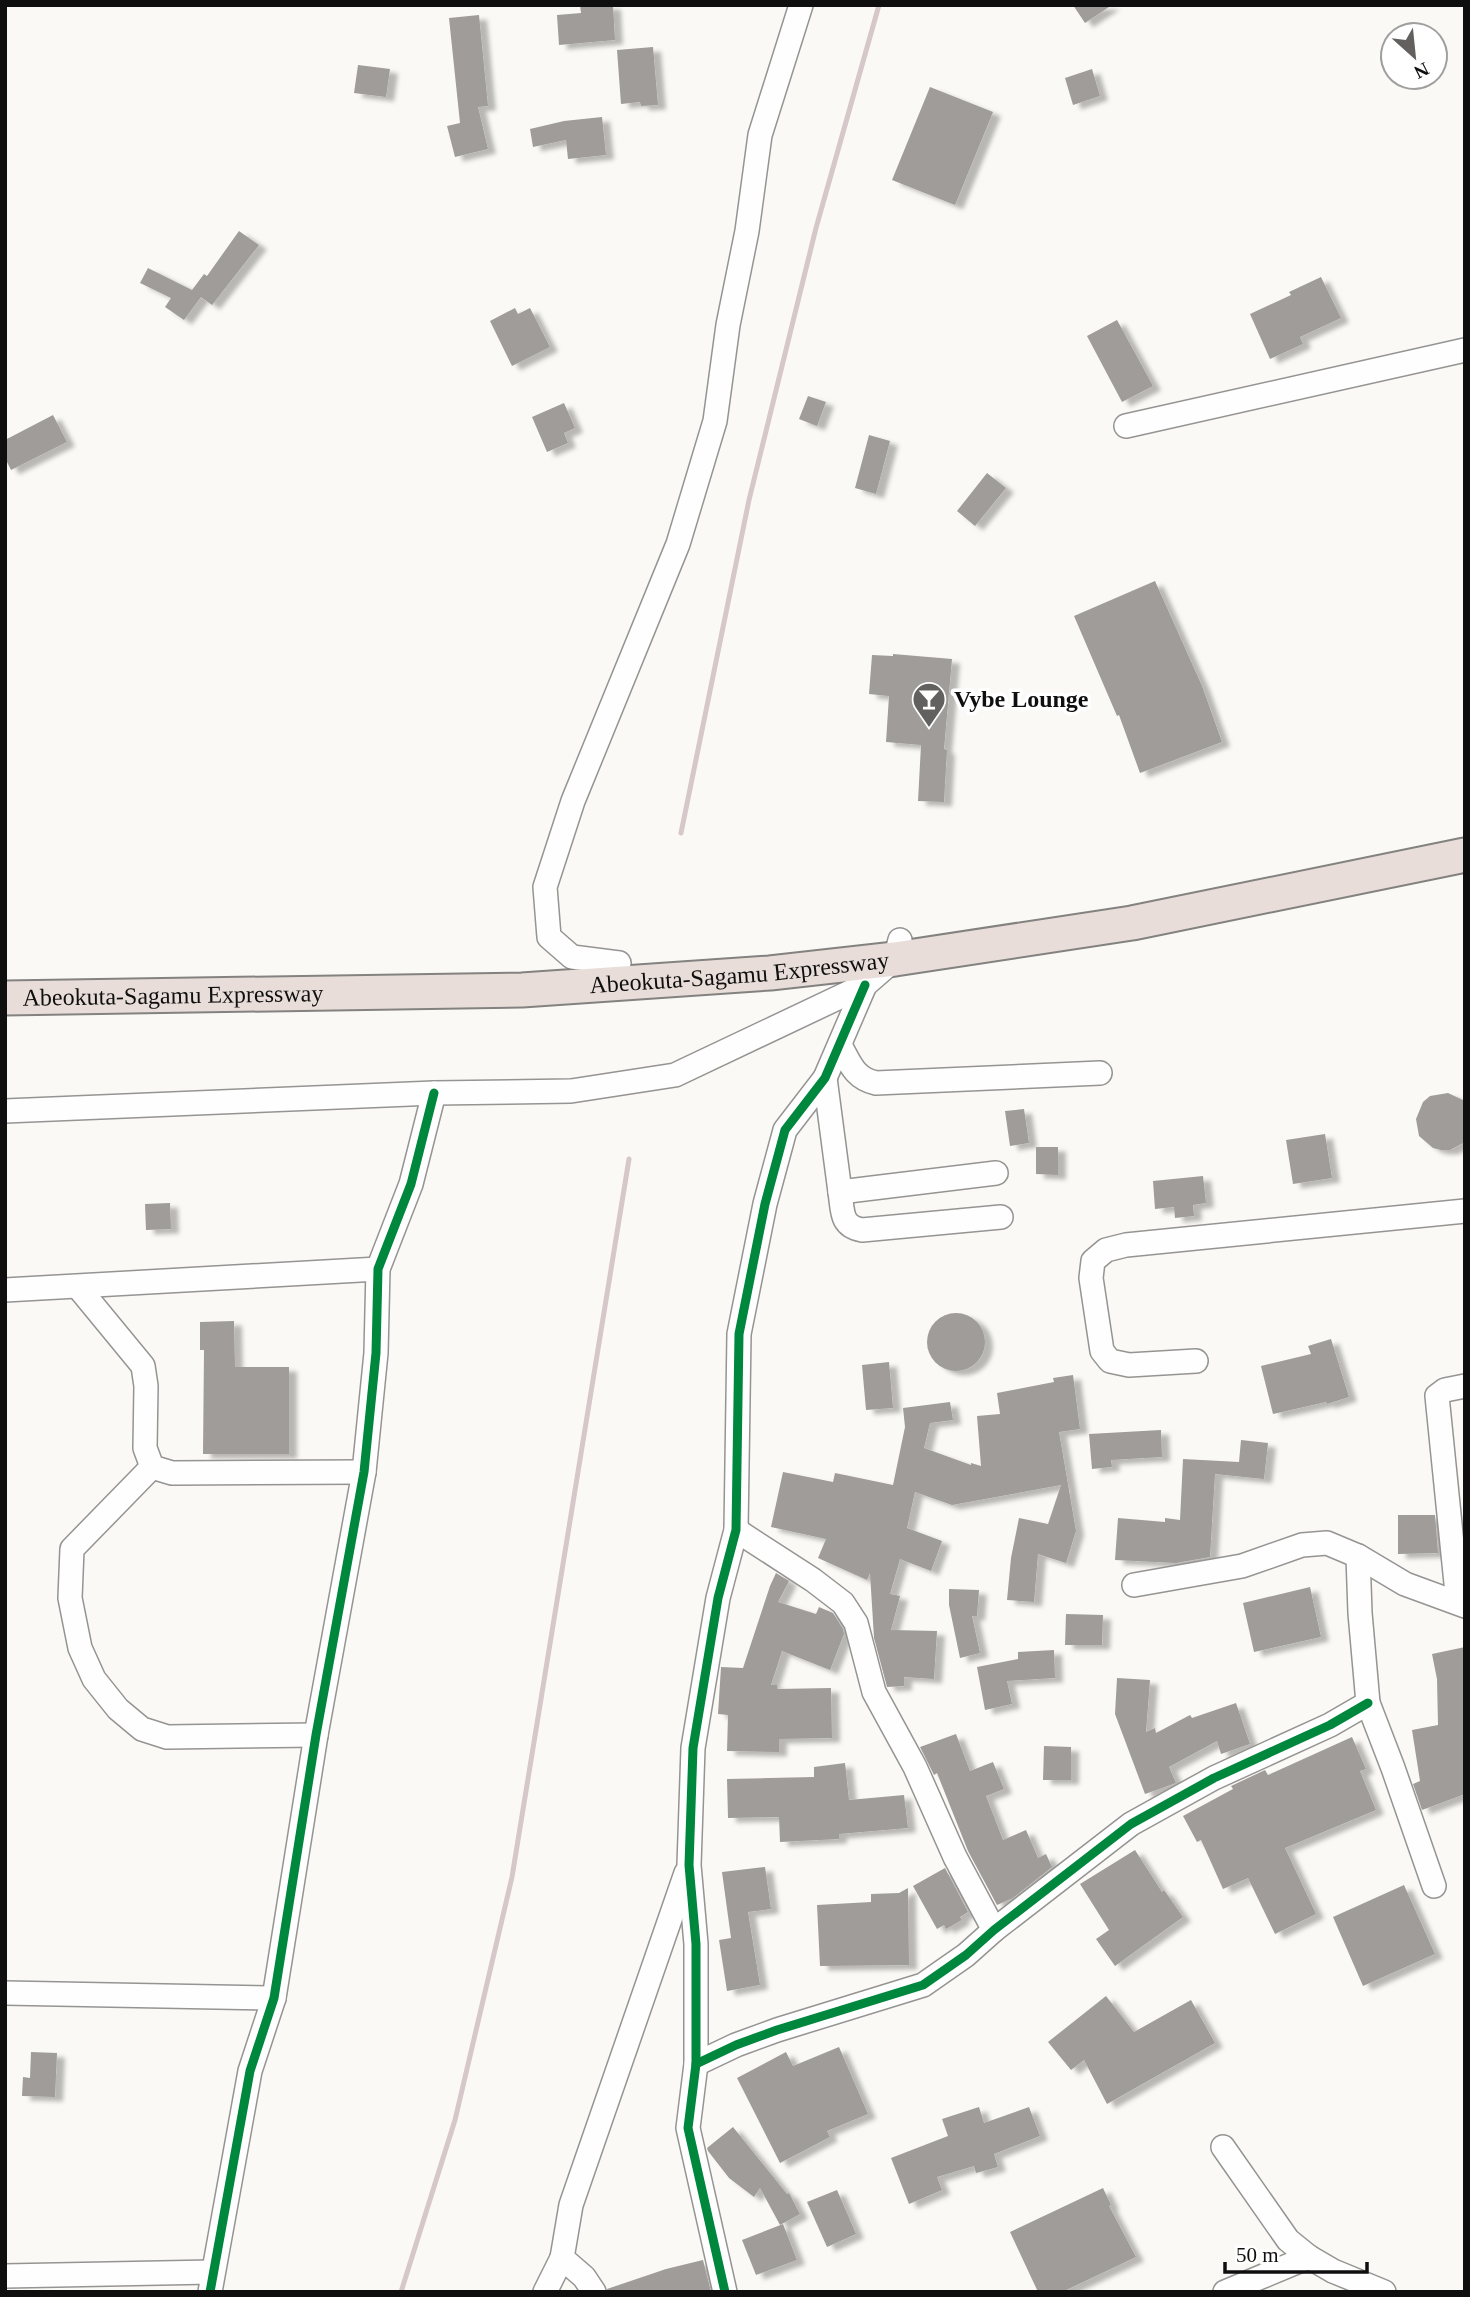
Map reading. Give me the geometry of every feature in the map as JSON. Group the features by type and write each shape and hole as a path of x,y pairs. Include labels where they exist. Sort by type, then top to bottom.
{"highway":[{"name":"Abeokuta-Sagamu Expressway","path":"5,998 522,990 743,975 898,949 1465,836"},
{"name":"Abeokuta-Sagamu Expressway","path":"5,977 520,969 898,949 1132,923 1465,855"}],"street":[{"path":"619,963 572,957 549,937 545,887 573,801 678,544 715,421 760,135 802,5"},
{"path":"1126,426 1465,350"},
{"path":"725,2292 688,2128 696,2064 696,1944 689,1865 693,1748 718,1598 736,1530 739,1334 765,1205 785,1130 825,1078 865,985 898,949"},
{"path":"5,1111 434,1093 571,1091 675,1075 865,985"},
{"path":"840,1045 856,1073 864,1080 876,1083 1100,1073"},
{"path":"825,1078 845,1220 851,1228 862,1230 1000,1217"},
{"path":"5,2276 211,2282 250,2071 274,1998 316,1735 364,1472 376,1353 378,1269 411,1184 434,1093"},
{"path":"841,1192 996,1173"},
{"path":"1196,1361 1129,1365 1110,1361 1102,1351 1091,1278 1093,1261 1106,1250 1126,1245 1465,1211"},
{"path":"5,1290 378,1269"},
{"path":"78,1286 143,1366 146,1386 145,1448 152,1467"},
{"path":"1135,1585 1242,1566 1302,1545 1327,1543 1358,1556 1405,1584 1461,1604 1437,1396 1440,1392 1465,1386"},
{"path":"152,1467 172,1473 364,1472"},
{"path":"152,1467 72,1549 70,1598 79,1647 94,1679 118,1709 142,1730 167,1737 316,1735"},
{"path":"736,1530 813,1580 843,1604 856,1623 874,1692 915,1768 954,1857 994,1930"},
{"path":"1358,1556 1368,1703 1394,1768 1434,1886"},
{"path":"696,2064 736,2045 923,1985 966,1955 994,1930 1131,1824 1214,1779 1330,1725 1368,1703"},
{"path":"545,2292 562,2259 571,2205 689,1865"},
{"path":"5,1993 274,1998"},
{"path":"1223,2147 1288,2240 1333,2271 1384,2292"},
{"path":"1225,2292 1309,2257"},
{"path":"562,2259 584,2277 594,2292"}],"building":[{"path":"580,5 613,5 615,40 559,45 557,15 581,13"},
{"path":"1073,5 1112,5 1085,23"},
{"path":"479,15 488,106 478,107 488,149 455,157 447,126 460,123 449,18"},
{"path":"653,47 658,105 641,106 640,102 621,104 617,50"},
{"path":"358,65 390,69 386,97 354,93"},
{"path":"1092,69 1100,96 1073,105 1065,78"},
{"path":"930,87 993,112 955,205 892,180"},
{"path":"602,117 606,155 568,159 566,140 533,147 530,129 564,121"},
{"path":"239,231 259,245 212,305 201,297 184,320 165,307 171,298 140,283 148,268 192,290 204,274 207,276"},
{"path":"1321,277 1341,318 1300,337 1303,344 1270,359 1250,314"},
{"path":"515,308 518,314 530,308 550,347 512,366 490,321"},
{"path":"1117,320 1153,386 1122,402 1087,336"},
{"path":"808,396 826,402 817,426 799,419"},
{"path":"564,403 575,428 564,433 568,443 547,452 532,417"},
{"path":"53,415 67,442 11,470 5,458 5,440"},
{"path":"869,435 890,441 876,494 855,488"},
{"path":"987,473 1006,488 975,526 957,511"},
{"path":"1155,581 1202,686 1222,742 1140,773 1119,715 1117,716 1074,616"},
{"path":"872,655 952,659 944,749 947,750 944,802 918,801 921,745 886,742 889,696 869,694"},
{"path":"1448,1093 1465,1101 1465,1142 1450,1150 1441,1150 1433,1148 1419,1136 1416,1119 1423,1102 1430,1096"},
{"path":"1024,1109 1029,1143 1010,1146 1005,1111"},
{"path":"1325,1134 1332,1178 1293,1184 1286,1140"},
{"path":"1036,1147 1058,1147 1058,1175 1036,1174"},
{"path":"1203,1176 1206,1203 1193,1205 1194,1216 1175,1218 1174,1207 1155,1209 1153,1181"},
{"path":"170,1203 171,1229 146,1230 145,1204"},
{"path":"956,1313 967,1315 980,1326 985,1342 983,1353 972,1366 956,1371 945,1369 932,1358 927,1342 929,1331 940,1318"},
{"path":"234,1321 235,1367 289,1367 289,1454 203,1454 204,1350 200,1350 200,1322"},
{"path":"1331,1339 1349,1397 1273,1414 1261,1366 1311,1354 1308,1346"},
{"path":"889,1362 893,1408 866,1410 862,1365"},
{"path":"1073,1375 1080,1429 1059,1432 1076,1531 1066,1563 1038,1554 1034,1602 1007,1600 1011,1558 1019,1518 1048,1524 1061,1485 952,1505 915,1492 907,1528 942,1541 931,1571 900,1559 890,1594 900,1596 891,1630 937,1631 934,1679 904,1677 904,1686 887,1687 874,1638 870,1573 867,1580 818,1558 826,1539 771,1527 783,1472 833,1482 835,1473 893,1485 905,1427 903,1408 950,1402 953,1420 930,1423 924,1448 981,1466 977,1416 1000,1414 997,1393 1054,1382 1053,1378"},
{"path":"1161,1430 1162,1457 1111,1460 1112,1467 1092,1469 1089,1434"},
{"path":"1241,1440 1268,1443 1264,1479 1215,1474 1210,1557 1176,1563 1115,1560 1118,1518 1165,1522 1165,1518 1180,1520 1183,1459 1239,1462"},
{"path":"1398,1515 1435,1515 1438,1553 1398,1554"},
{"path":"776,1573 789,1581 778,1602 816,1614 819,1607 833,1613 843,1629 844,1634 830,1670 782,1651 771,1685 777,1685 777,1689 831,1688 832,1738 779,1739 779,1752 727,1751 728,1715 718,1714 721,1667 743,1668"},
{"path":"1310,1587 1321,1637 1254,1652 1243,1603"},
{"path":"949,1589 979,1590 977,1616 972,1616 980,1653 960,1658 949,1605"},
{"path":"1066,1614 1103,1615 1102,1645 1065,1645"},
{"path":"1465,1647 1465,1794 1422,1810 1413,1784 1420,1781 1412,1730 1438,1725 1437,1679 1432,1654"},
{"path":"1054,1650 1055,1678 1007,1681 1012,1704 985,1710 977,1667 1018,1659 1018,1652"},
{"path":"1117,1678 1150,1680 1146,1732 1155,1728 1156,1733 1190,1715 1192,1718 1236,1703 1250,1744 1221,1754 1217,1741 1169,1767 1176,1783 1145,1794 1115,1714"},
{"path":"956,1734 970,1771 993,1762 1004,1789 986,1796 1003,1840 1026,1830 1038,1858 1046,1854 1052,1867 1013,1898 997,1905 968,1851 937,1773 934,1775 920,1747"},
{"path":"1352,1737 1366,1769 1360,1771 1376,1810 1285,1848 1316,1914 1275,1934 1248,1878 1223,1889 1201,1840 1197,1842 1183,1816 1233,1789 1231,1786 1265,1770 1268,1775"},
{"path":"1044,1746 1071,1747 1071,1780 1043,1780"},
{"path":"845,1763 849,1800 904,1795 908,1828 839,1834 839,1839 780,1842 779,1817 728,1818 727,1779 814,1777 814,1767"},
{"path":"1135,1850 1162,1892 1164,1890 1183,1917 1115,1966 1096,1939 1109,1930 1080,1884"},
{"path":"765,1867 771,1909 748,1912 760,1985 727,1991 719,1940 731,1938 722,1872"},
{"path":"945,1868 968,1912 960,1917 962,1920 946,1929 944,1925 937,1929 913,1886"},
{"path":"1404,1885 1435,1954 1363,1986 1333,1917"},
{"path":"908,1888 909,1965 820,1966 817,1905 871,1902 871,1894 899,1893"},
{"path":"1106,1996 1134,2032 1191,2000 1215,2043 1107,2104 1084,2060 1071,2070 1048,2042"},
{"path":"839,2047 868,2114 827,2131 830,2137 780,2163 737,2078 786,2052 793,2066"},
{"path":"31,2052 57,2053 55,2097 22,2096 23,2077 30,2078"},
{"path":"979,2107 984,2123 1029,2107 1040,2136 994,2154 998,2167 976,2173 974,2166 937,2177 942,2190 909,2204 891,2158 948,2136 942,2119"},
{"path":"733,2127 787,2194 789,2193 800,2214 780,2225 760,2188 754,2197 729,2178 708,2151 707,2148"},
{"path":"1103,2188 1111,2205 1109,2206 1136,2257 1062,2292 1038,2292 1010,2232"},
{"path":"837,2190 856,2234 827,2247 807,2202"},
{"path":"783,2224 797,2260 756,2275 742,2240"},
{"path":"703,2260 711,2292 608,2292 607,2289 666,2269"}],"railway":[{"path":"681,833 749,500 816,228 879,5"},
{"path":"401,2292 455,2120 512,1877 629,1159"}],"cycle path":[{"path":"725,2292 688,2128 696,2064 696,1944 689,1865 693,1748 718,1598 736,1530 739,1334 765,1204 785,1130 825,1078 865,985"},
{"path":"210,2292 250,2071 274,1998 316,1735 364,1472 376,1353 378,1269 411,1184 434,1093"},
{"path":"696,2064 777,2030 923,1985 966,1955 994,1930 1131,1824 1214,1778 1330,1725 1368,1703"}],"place":[{"name":"Vybe Lounge","path":"929,729"}]}
